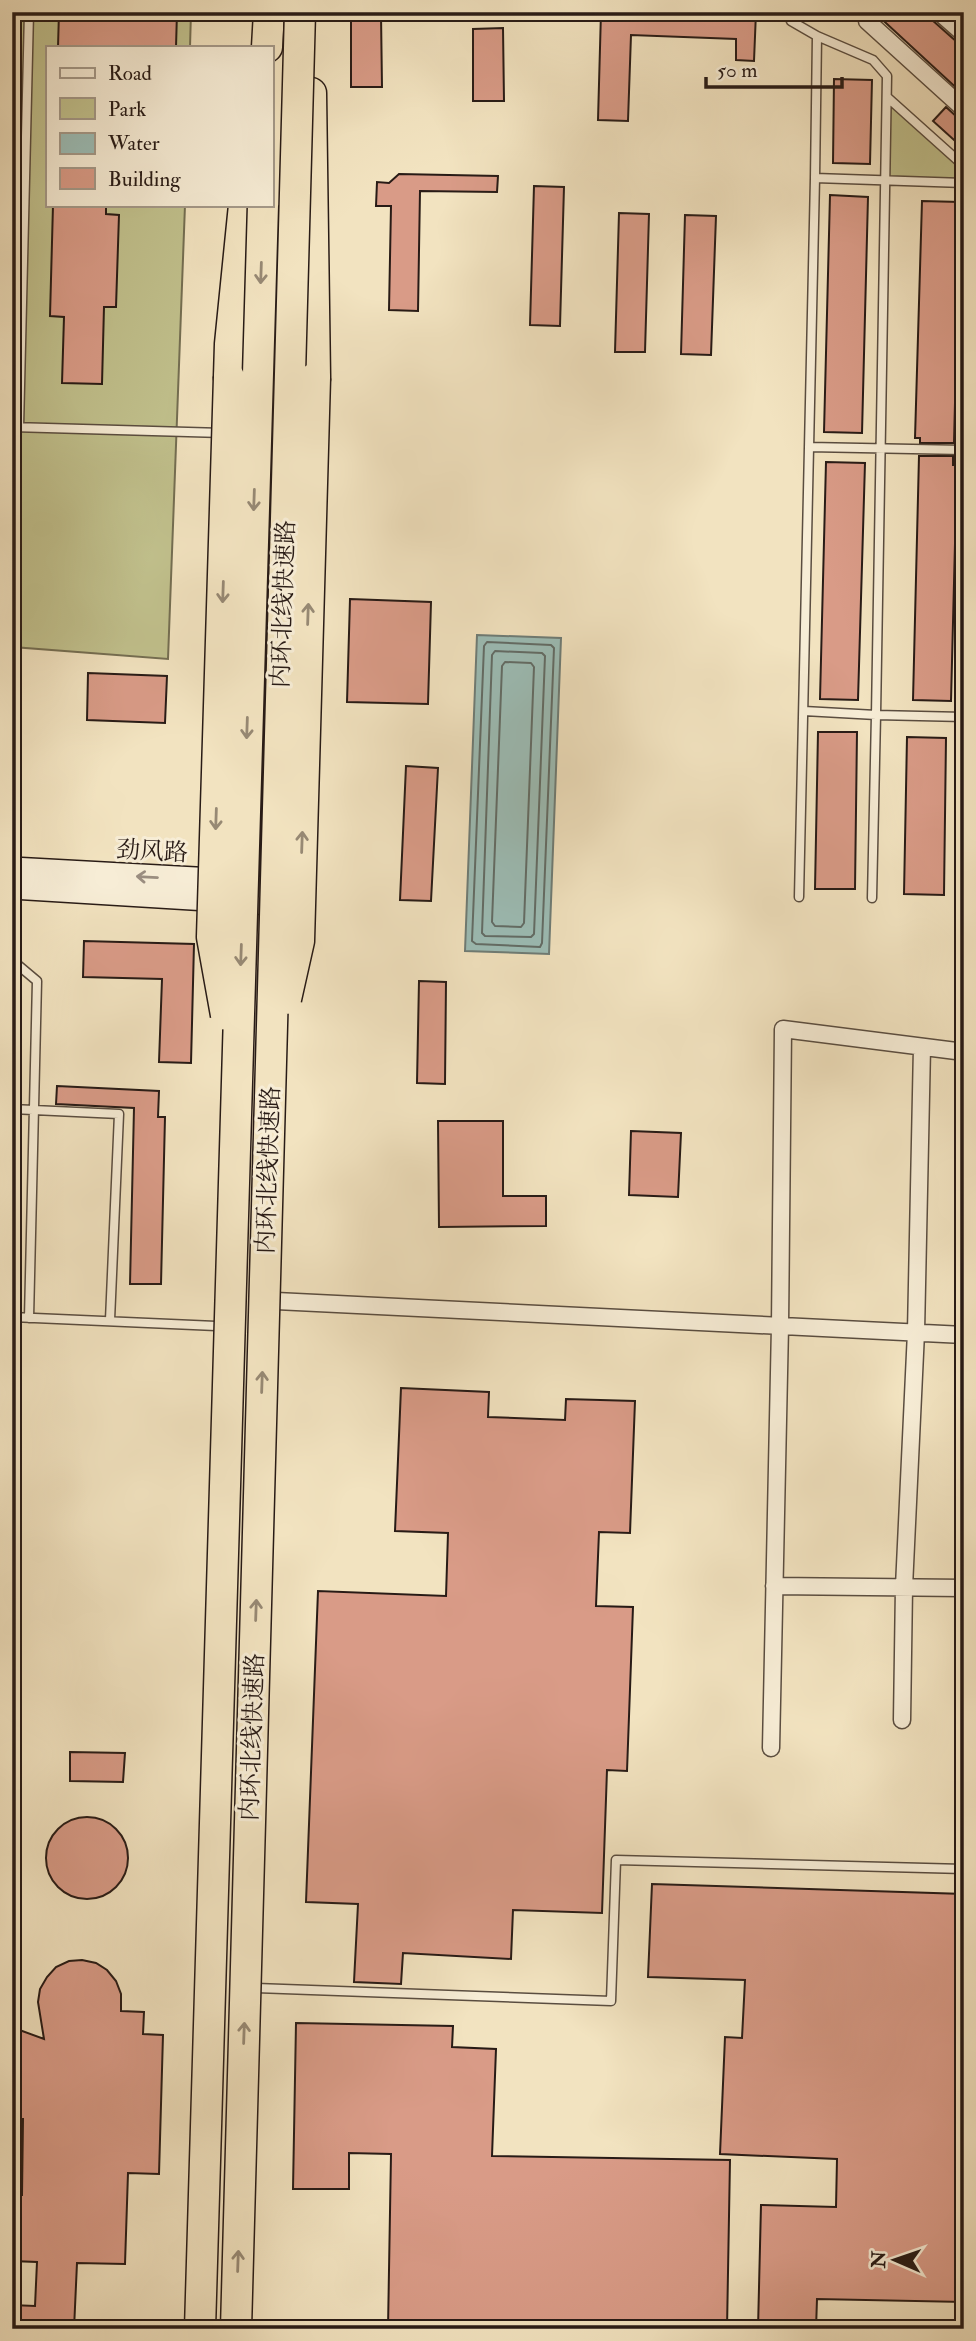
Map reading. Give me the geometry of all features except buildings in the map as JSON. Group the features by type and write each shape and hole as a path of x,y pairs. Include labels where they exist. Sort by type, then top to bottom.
{"highway":[{"path":"267,46 268,12"},
{"name":"内环北线快速路","path":"243,2325 267,1201 300,12"},
{"path":"267,1201 278,1030 299,941 315,379 312,93"},
{"path":"233,1198 229,1029 212,936 230,344 244,206"},
{"name":"内环北线快速路","path":"192,2324 233,1198 263,206"}],"street":[{"path":"939,12 964,34"},
{"path":"867,21 964,110"},
{"name":"劲风路","path":"12,869 288,894 12,887"},
{"path":"771,1748 783,1029 964,1052"},
{"path":"902,1720 904,1587 916,1332 922,1047"},
{"path":"276,1301 964,1335"},
{"path":"774,1586 964,1588"}],"lane":[{"path":"29,12 16,427 244,433"},
{"path":"788,12 791,21 817,36 873,60 887,76 872,898"},
{"path":"799,897 817,36"},
{"path":"887,97 964,166"},
{"path":"816,178 964,183"},
{"path":"809,447 964,450"},
{"path":"804,711 964,717"},
{"path":"12,960 37,981 29,1318"},
{"path":"12,1109 119,1114 110,1320"},
{"path":"12,1317 216,1326"},
{"path":"256,1987 611,2001 616,1860 964,1869"}],"green space":[{"path":"12,12 191,12 190,46 46,46 46,206 185,206 168,659 13,647 19,427 12,426"},
{"path":"887,97 964,166 964,183 885,181"}],"water":[{"path":"477,635 561,638 549,954 465,951"}]}
